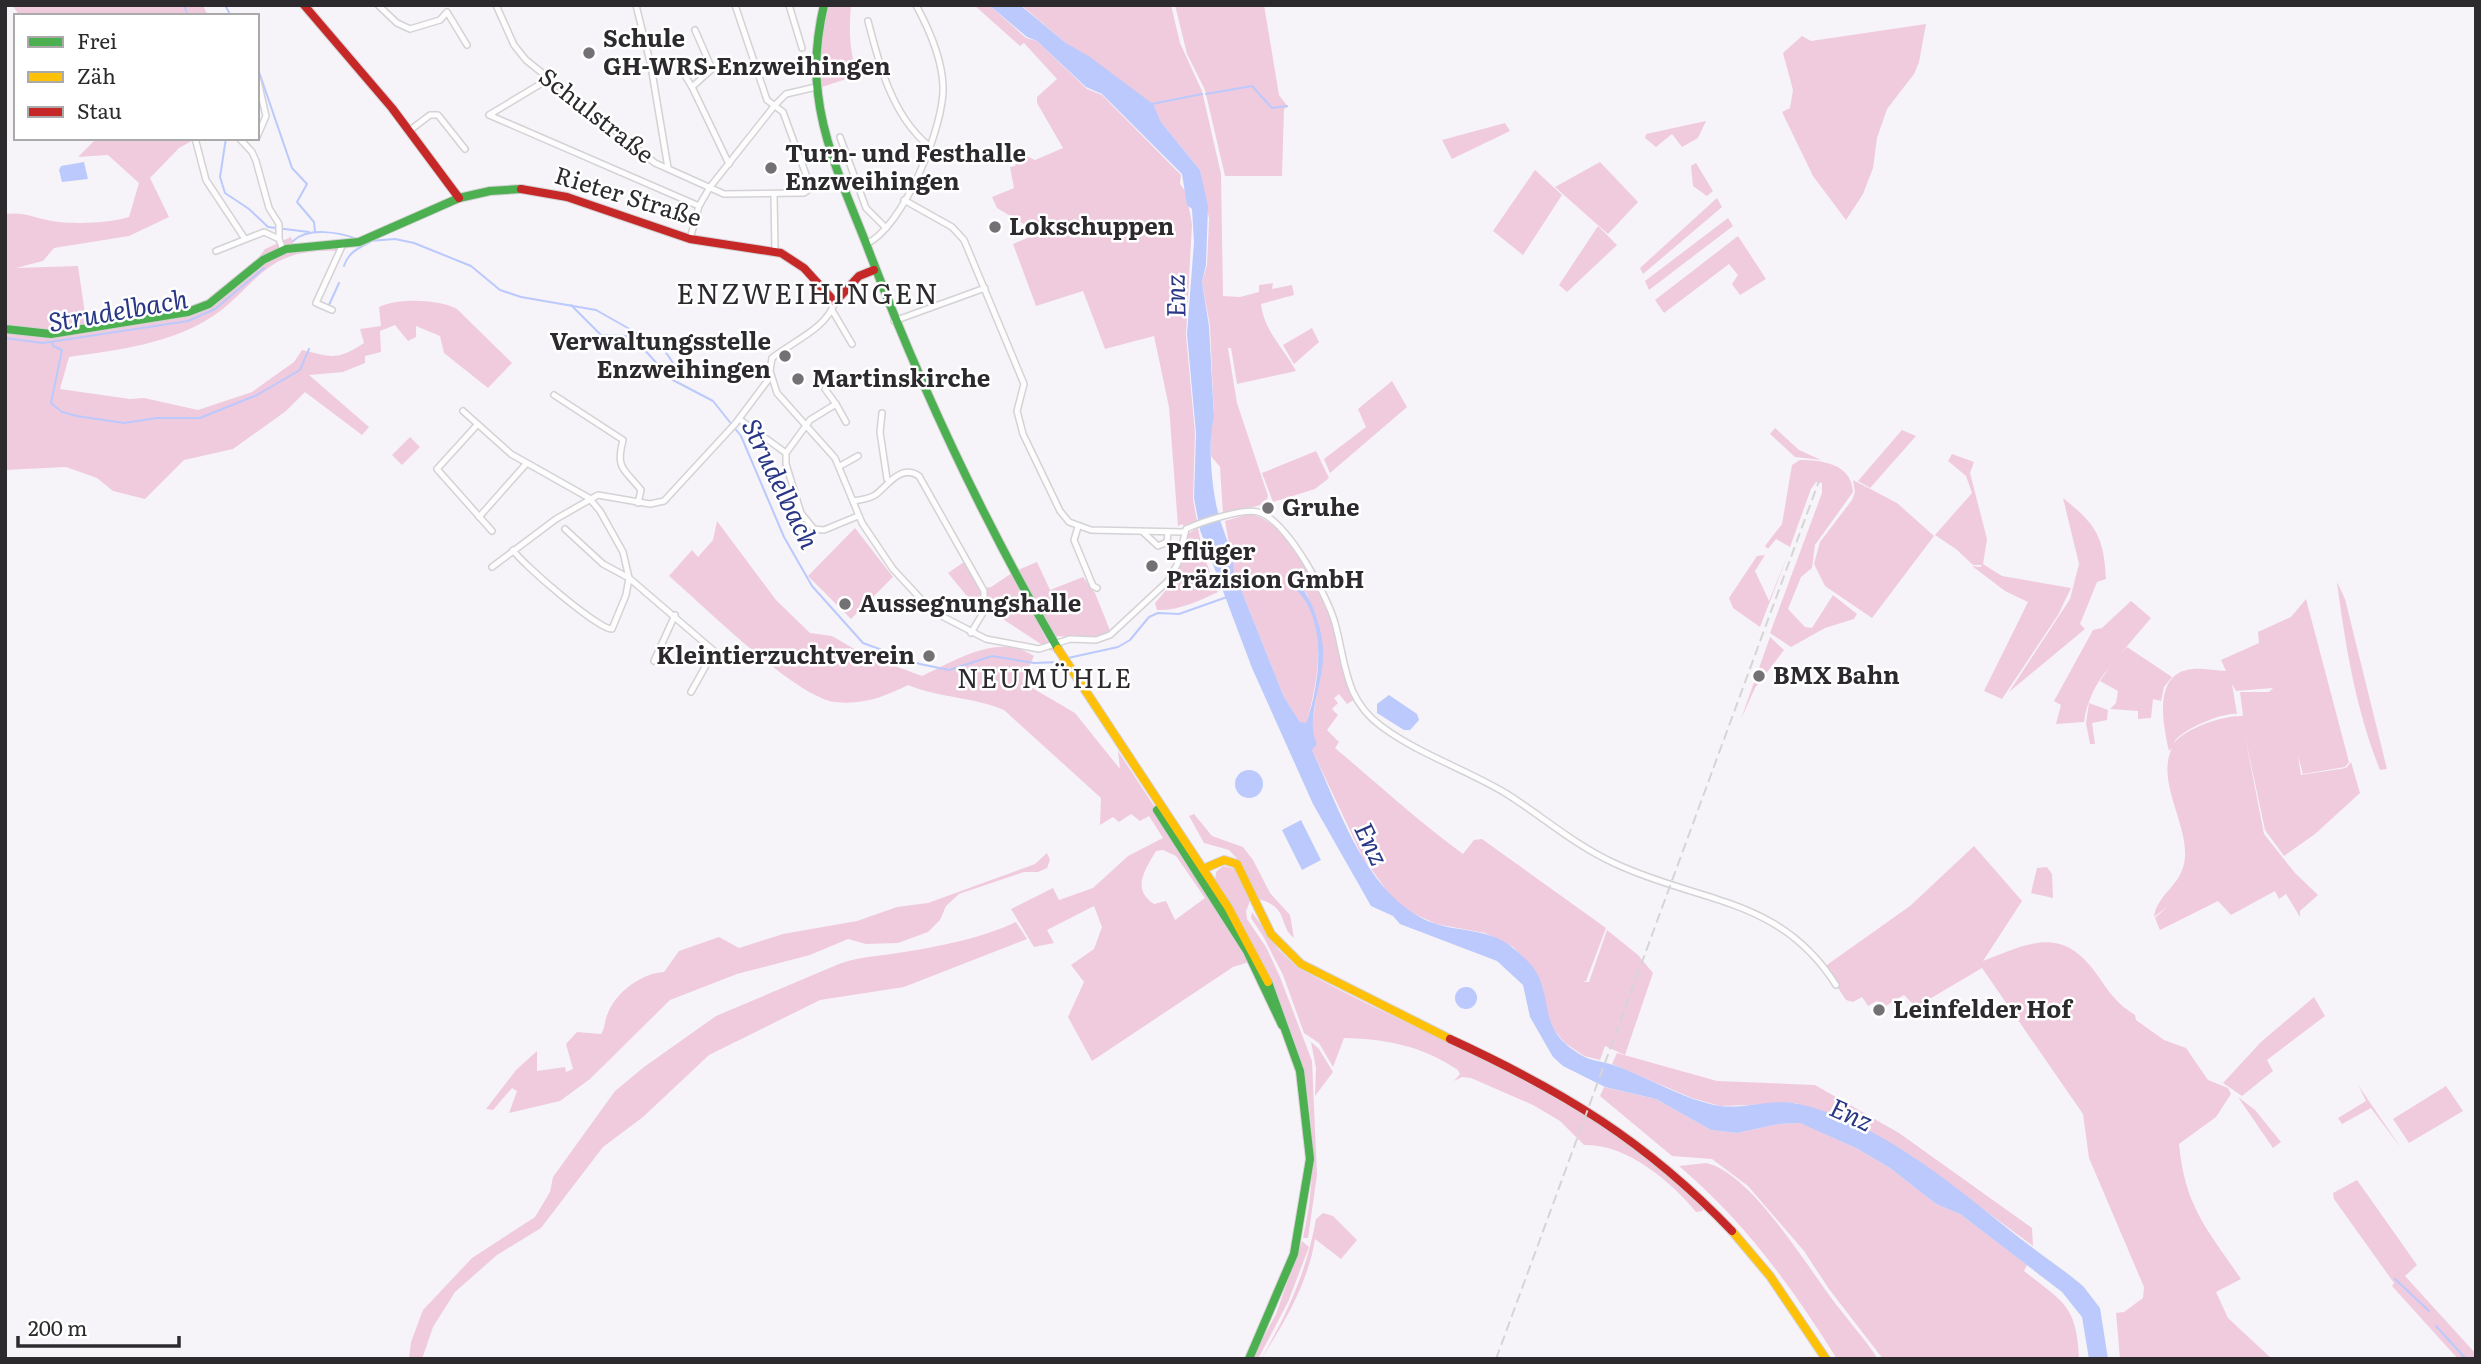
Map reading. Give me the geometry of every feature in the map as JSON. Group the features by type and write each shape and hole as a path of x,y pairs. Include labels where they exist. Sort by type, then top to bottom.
{"street":[{"path":"304,5 409,131 459,198"},
{"path":"378,5 397,23 410,29 440,20 448,9 467,46"},
{"name":"Schulstraße","path":"496,5 519,54 547,80 646,158 724,194 800,195 808,190 808,180 783,112 775,105"},
{"path":"636,5 651,66 668,168"},
{"path":"735,5 767,100 775,105"},
{"path":"789,5 802,48"},
{"path":"824,5 815,47 816,86 828,144 894,321 944,431 1060,653 1198,868 1251,943 1274,988 1300,1067 1307,1113 1308,1179 1296,1248 1280,1297 1249,1359"},
{"path":"866,244 877,239 904,200 929,146 942,107 943,83 937,54 916,5"},
{"path":"868,20 879,63 901,114 929,146"},
{"path":"692,88 712,69 695,30"},
{"path":"684,74 729,164"},
{"path":"547,80 489,115 699,206"},
{"path":"259,84 266,116 259,133"},
{"path":"690,239 699,206 710,187 775,105 786,94 816,86"},
{"path":"409,131 430,115 438,115 465,149"},
{"path":"840,137 866,208 886,228"},
{"path":"196,140 206,180 245,239"},
{"path":"5,329 51,334 188,312 209,304 263,260 284,250 279,237 279,224 269,208 252,152 241,140"},
{"path":"252,152 256,140"},
{"name":"Rieter Straße","path":"284,250 306,245 356,243 459,198 502,190 544,191 690,239 775,251 804,268 834,306"},
{"path":"774,194 775,251"},
{"path":"904,200 956,232 964,240 1024,384 1017,411 1023,434 1060,511 1079,527 1143,532 1183,532 1197,524 1224,517 1254,511 1264,515 1300,554 1329,604 1350,691 1364,712 1382,727 1428,756 1499,790 1602,857 1637,873 1755,912 1811,953 1836,985"},
{"path":"216,251 264,232 279,237"},
{"path":"328,309 316,303 343,244"},
{"path":"874,270 863,273 803,337 772,358 771,376 777,393 840,466 858,516 893,569 925,605 947,621 971,633 1003,643 1039,649 1070,639 1102,639 1136,614 1172,575 1183,532"},
{"path":"894,321 985,288"},
{"path":"834,306 852,344"},
{"path":"492,567 589,498 604,495 654,504 668,498 737,421 771,376"},
{"path":"825,389 846,422"},
{"path":"554,395 623,440 619,460 626,476 641,489 638,503"},
{"path":"786,453 807,425 836,404"},
{"path":"463,411 526,464 589,498 616,538 629,578 626,595 612,629 606,629 524,564 513,550"},
{"path":"853,501 873,496 885,485 887,479 880,432 882,413"},
{"path":"737,421 786,453 796,499 809,525 824,530 858,516"},
{"path":"477,425 437,469 492,531"},
{"path":"840,466 858,456"},
{"path":"479,517 526,464"},
{"path":"887,479 911,473 919,476 984,590 984,611 971,633"},
{"path":"1079,527 1074,540 1093,586 1097,588"},
{"path":"565,529 603,564 629,578 715,651 691,692"},
{"path":"1143,532 1158,546 1167,542 1168,532"},
{"path":"654,661 675,615"},
{"path":"1198,868 1224,860 1236,863 1271,934 1301,964 1544,1085 1602,1119 1656,1159 1711,1209 1756,1258 1801,1317 1826,1359"},
{"path":"1198,868 1247,951 1275,1006 1289,1046 1302,1112 1303,1174 1292,1247 1271,1303 1242,1359"}],"shaded area":[{"path":"12,5 203,5 207,14 19,14"},
{"path":"829,5 851,5 850,41 858,75 819,88 818,56"},
{"path":"974,5 989,5 1026,38 1037,41 1087,89 1102,95 1181,175 1180,184 1186,192 1192,224 1186,335 1195,433 1193,499 1197,521 1185,527 1182,524 1178,526 1169,407 1154,336 1105,349 1083,291 1036,306 1013,244 1039,233 997,208 992,197 1014,188 1010,167 1015,166 1020,153 1035,160 1063,148 1037,103 1037,97 1057,79 1024,43 1020,46"},
{"path":"1021,5 1171,5 1180,43 1202,91 1221,174 1223,296 1240,297 1259,292 1259,285 1273,283 1272,289 1292,285 1294,295 1261,304 1270,331 1296,371 1237,384 1231,348 1228,348 1237,403 1268,496 1265,504 1223,514 1220,467 1211,456 1214,418 1210,326 1202,282 1207,265 1209,219 1200,170 1161,122 1152,104 1066,43"},
{"path":"1175,5 1264,5 1279,95 1288,107 1284,109 1282,176 1225,176 1205,90 1187,54"},
{"path":"1926,24 1919,62 1914,74 1887,109 1877,138 1873,168 1863,194 1846,220 1813,176 1782,112 1790,108 1793,90 1783,53 1802,36 1811,41"},
{"path":"1706,121 1698,138 1682,147 1672,134 1656,147 1645,138 1646,134"},
{"path":"1505,123 1510,131 1452,159 1442,140"},
{"path":"95,140 193,140 179,148 150,178 169,217 129,236 54,248 43,261 16,268 78,266 87,327 51,332 5,327 5,214 76,223 104,222 129,217 139,183 108,155 78,157"},
{"path":"1600,162 1638,202 1608,234 1555,187"},
{"path":"1696,163 1713,191 1707,196 1693,186 1691,166"},
{"path":"1535,170 1562,195 1523,255 1493,231"},
{"path":"1717,198 1722,207 1643,274 1640,268"},
{"path":"1728,218 1733,226 1649,290 1645,281"},
{"path":"1598,226 1617,245 1567,292 1559,285"},
{"path":"1738,236 1766,279 1740,295 1732,284 1738,275 1729,264 1664,313 1655,300"},
{"path":"291,237 296,251 340,247 339,251 290,256 274,264 218,312 183,332 135,346 69,357 60,389 130,399 144,398 198,410 252,392 294,362 302,350 334,356 355,349 364,343 360,329 381,326 379,307 407,301 439,303 457,309 512,363 488,388 444,353 440,336 416,326 416,337 408,341 395,325 380,331 381,352 365,356 365,363 343,372 309,375 369,427 362,435 305,392 286,411 233,449 184,460 145,499 113,491 97,478 66,467 5,470 5,331 36,336 196,312 248,272 265,249"},
{"path":"1312,328 1319,342 1294,364 1283,345"},
{"path":"1392,381 1407,407 1330,473 1324,459 1366,427 1358,409"},
{"path":"1775,428 1799,450 1821,460 1795,457 1770,434"},
{"path":"1902,430 1916,436 1870,488 1858,481"},
{"path":"410,437 420,447 402,465 392,455"},
{"path":"1316,451 1329,478 1315,489 1273,502 1262,473"},
{"path":"1952,454 1974,462 1970,473 1987,539 1983,564 2002,576 2071,588 2058,615 2002,699 1984,691 2028,602 2005,591 1972,566 1982,565 1973,565 1935,535 1972,493 1966,476 1948,461"},
{"path":"1800,460 1826,463 1842,470 1851,483 1853,492 1815,545 1812,568 1801,577 1788,609 1805,627 1812,628 1833,595 1857,614 1854,619 1825,628 1791,647 1770,633 1822,493 1822,483 1816,482 1811,489 1790,547 1776,539 1768,549 1765,546 1782,524 1792,465"},
{"path":"1853,480 1897,503 1934,536 1872,618 1825,586 1814,564 1820,542 1852,500 1855,492"},
{"path":"2063,498 2096,532 2103,552 2106,579 2097,582 2080,624 2085,629 2009,692 2070,599 2079,564"},
{"path":"1249,514 1273,526 1296,550 1316,579 1333,616 1355,699 1347,704 1339,694 1334,698 1338,703 1332,709 1338,715 1327,730 1339,742 1335,748 1463,854 1474,840 1482,839 1606,928 1586,981 1583,982 1589,982 1607,930 1638,955 1653,973 1625,1055 1605,1046 1600,1060 1584,1056 1565,1043 1546,1014 1543,988 1530,964 1513,947 1485,933 1436,924 1406,910 1390,895 1363,858 1312,750 1312,724 1323,657 1317,619 1307,594 1291,579 1286,582 1303,596 1316,625 1318,659 1314,693 1306,724 1300,722 1284,697 1234,572 1225,521"},
{"path":"717,521 776,600 810,633 832,636 863,654 922,676 977,651 992,648 1020,649 1034,656 1022,682 1075,713 1120,769 1118,751 1234,928 1249,962 1233,967 1092,1061 1068,1017 1084,982 1071,965 1094,949 1102,927 1094,906 1047,930 1054,943 1034,947 1011,909 1053,888 1059,900 1093,888 1128,856 1163,838 1149,816 1140,821 1131,814 1119,822 1113,817 1100,825 1101,798 1004,710 908,685 873,699 835,702 797,684 750,648 669,576 692,550 698,557 713,540","holes":["1163,850 1176,856 1205,898 1175,920 1166,901 1154,904 1147,898 1143,892 1142,879 1156,851"]},
{"path":"855,528 893,577 851,619 808,576"},
{"path":"1198,528 1203,554 1218,592 1181,607 1157,610 1155,603 1172,580 1179,564 1184,536"},
{"path":"1789,552 1760,627 1733,608 1729,598 1757,556 1765,555 1755,571 1769,601"},
{"path":"967,560 984,588 991,587 1012,573 1053,652 966,595 948,573"},
{"path":"1037,562 1050,590 1083,577 1095,593 1111,633 1095,638 1054,636 1018,570"},
{"path":"2337,582 2345,599 2387,769 2380,770 2364,724 2348,653"},
{"path":"2306,599 2349,762 2345,767 2303,774 2298,756 2301,775 2346,768 2351,762 2360,793 2315,834 2284,856 2265,830 2245,736 2264,834 2295,873 2318,895 2300,911 2300,917 2286,894 2279,899 2275,891 2231,915 2218,901 2160,930 2155,918 2168,906 2154,917 2156,909 2176,882 2184,866 2185,856 2182,829 2168,774 2172,748 2169,751 2164,728 2163,701 2166,689 2171,679 2180,672 2193,669 2226,671 2221,660 2259,643 2258,632 2291,617","holes":["2232,684 2236,691 2273,688 2269,692 2240,692 2243,716 2206,724 2187,732 2174,743 2184,733 2202,723 2237,714"]},
{"path":"2131,601 2151,618 2122,652 2127,647 2172,677 2164,687 2161,701 2153,699 2151,718 2138,719 2138,711 2110,709 2116,703 2118,691 2100,681 2109,668 2100,680 2092,693 2084,722 2056,724 2061,705 2054,701 2093,630 2102,628"},
{"name":"BMX Bahn","path":"1770,637 1784,650 1755,688 1741,719"},
{"path":"2089,703 2108,710 2107,720 2092,723 2095,744 2090,744 2086,723"},
{"path":"1194,814 1212,836 1243,847 1270,893 1290,915 1294,938 1275,907 1258,899 1243,865 1229,850 1204,843 1189,816"},
{"path":"1974,846 2022,901 1983,961 2016,948 2045,942 2072,949 2085,960 2110,993 2135,1015 2136,1020 2164,1040 2186,1048 2208,1080 2228,1088 2231,1094 2216,1117 2179,1144 2182,1166 2192,1201 2208,1231 2241,1279 2216,1292 2228,1318 2272,1359 2120,1359 2116,1313 2124,1312 2143,1298 2144,1287 2089,1158 2083,1114 1982,968 1916,1007 1904,995 1884,1007 1877,1001 1868,1006 1862,997 1853,1002 1846,1000 1824,967 1910,906"},
{"path":"1047,853 1050,860 1047,868 1038,872 1024,872 959,894 946,906 940,920 928,932 898,943 866,944 848,939 810,955 737,974 670,1000 590,1079 560,1101 509,1113 517,1091 512,1088 493,1110 486,1109 516,1070 537,1051 537,1071 565,1067 566,1072 573,1069 566,1044 577,1032 601,1034 612,1005 623,991 647,976 664,972 679,951 719,937 739,948 783,934 857,921 897,907 928,903 1035,864"},
{"path":"1223,866 1236,869 1251,899 1246,911 1247,919 1266,947 1280,977 1312,1061 1317,1175 1308,1238 1303,1238 1311,1187 1312,1139 1307,1094 1297,1050 1263,966 1215,881 1216,872"},
{"path":"2047,867 2052,874 2053,898 2031,893 2037,868"},
{"path":"1252,912 1278,949 1298,968 1493,1064 1587,1117 1632,1147 1687,1191 1703,1211 1696,1212 1674,1188 1646,1166 1615,1150 1584,1145 1560,1121 1533,1105 1471,1078 1462,1077 1454,1081 1460,1074 1458,1070 1431,1055 1389,1042 1344,1038 1333,1067 1319,1043 1304,1033 1283,975 1251,918"},
{"path":"1016,922 1027,939 904,987 820,1000 709,1055 643,1117 603,1147 541,1228 497,1255 455,1292 433,1327 422,1359 409,1359 411,1342 423,1310 472,1258 535,1217 550,1192 553,1177 615,1091 644,1067 716,1016 839,964 962,941"},
{"path":"2314,997 2325,1016 2267,1060 2273,1071 2242,1096 2223,1083 2261,1042"},
{"path":"1311,1042 1319,1049 1333,1072 1315,1096 1316,1068"},
{"path":"1617,1053 1717,1081 1815,1085 1899,1133 2032,1228 2033,1246 1910,1155 1852,1124 1796,1103 1720,1106 1692,1098 1612,1064"},
{"path":"2358,1085 2401,1148 2371,1108 2342,1124 2338,1118 2366,1101"},
{"path":"2446,1086 2463,1111 2409,1143 2393,1119"},
{"path":"1604,1087 1656,1099 1711,1130 1737,1133 1778,1124 1801,1123 1856,1148 1890,1168 1936,1204 1960,1214 2027,1265 2024,1271 2058,1298 2071,1316 2078,1341 2079,1359 1883,1359 1829,1289 1804,1251 1748,1186 1712,1159 1672,1156 1600,1096"},
{"path":"2238,1097 2255,1110 2281,1142 2273,1148"},
{"path":"1706,1163 1723,1170 1758,1200 1878,1359 1837,1359 1766,1256 1725,1209 1679,1166"},
{"path":"2357,1180 2417,1265 2405,1276 2476,1354 2476,1359 2458,1359 2392,1286 2394,1283 2334,1199 2333,1193"},
{"path":"1323,1213 1333,1216 1357,1240 1341,1259 1315,1239 1301,1287 1261,1359 1295,1291 1316,1219"},
{"path":"1302,1241 1309,1247 1288,1302 1258,1359 1252,1359 1276,1314"}],"water":[{"path":"989,5 1020,5 1066,43 1090,57 1153,104 1161,122 1200,170 1208,206 1206,265 1202,282 1209,326 1214,418 1211,469 1220,520 1231,552 1234,572 1284,697 1300,722 1306,723 1317,676 1318,641 1310,609 1302,596 1286,582 1287,579 1299,585 1312,605 1323,652 1313,715 1317,744 1312,750 1358,850 1390,894 1410,911 1433,923 1494,937 1516,950 1528,961 1541,982 1552,1025 1558,1035 1585,1057 1612,1064 1680,1094 1720,1106 1790,1102 1828,1112 1883,1138 1909,1154 1960,1190 2083,1286 2100,1308 2108,1359 2089,1359 2082,1317 2062,1292 1960,1214 1936,1204 1890,1168 1856,1148 1800,1123 1778,1124 1737,1133 1711,1130 1656,1099 1605,1087 1563,1066 1553,1057 1530,1017 1523,985 1497,961 1400,924 1393,916 1371,906 1313,804 1252,668 1200,530 1194,498 1196,433 1187,334 1194,242 1192,209 1187,205 1182,174 1102,94 1086,87 1037,41 1027,37"},
{"path":"84,162 88,179 62,182 59,170 61,166"},
{"path":"1389,695 1417,714 1419,720 1410,730 1404,730 1377,713 1377,704"},
{"path":"1249,770 1259,774 1263,784 1259,794 1249,798 1239,794 1235,784 1239,774"},
{"path":"1301,820 1321,860 1302,870 1282,830"},
{"path":"1466,987 1476,994 1477,998 1470,1008 1466,1009 1456,1002 1455,998 1462,988"}],"waterway":[{"path":"184,5 187,14"},
{"path":"225,5 230,14"},
{"path":"259,72 292,168 307,184 297,202 314,222 315,232"},
{"path":"1206,94 1252,86 1272,108 1287,106"},
{"path":"1152,104 1202,94"},
{"path":"226,140 220,177 225,193 249,209 268,227 309,232"},
{"name":"Strudelbach","path":"293,241 315,232 342,234 357,239"},
{"name":"Strudelbach","path":"369,241 395,239 414,243 471,266 500,290 521,297 596,310 663,348 675,366 671,378"},
{"path":"344,266 351,254 370,242"},
{"name":"Strudelbach","path":"5,338 43,343 188,321 215,309 264,268"},
{"path":"329,305 339,283"},
{"name":"Strudelbach","path":"571,305 601,335 626,336 641,346 671,379 713,401 741,436 784,537 812,586 863,643 920,664 949,670 992,656 1034,663 1060,662"},
{"path":"52,342 53,346 62,350 51,403 62,412 124,423 157,418 200,418 257,395 300,370 309,349"},
{"name":"Strudelbach","path":"1068,658 1118,647 1130,640 1149,617 1158,613 1179,614 1227,597"},
{"path":"2395,1279 2429,1311"},
{"path":"2436,1326 2466,1359"}],"railway":[{"path":"1496,1359 1819,481"}],"traffic: fast":[{"path":"824,5 817,49 817,83 821,114 838,172 887,298 954,452 1058,649"},
{"path":"5,329 51,334 188,312 209,304 263,260 286,249 359,242 459,198 490,191 521,189"},
{"path":"1157,810 1247,951 1282,1025"},
{"path":"1249,1359 1294,1254 1310,1159 1300,1071 1268,982"}],"traffic: slow":[{"path":"1058,649 1228,907 1268,982"},
{"path":"1203,869 1224,860 1237,864 1271,934 1301,964 1450,1039"},
{"path":"1732,1231 1770,1276 1826,1359"}],"traffic: jam":[{"path":"304,5 392,108 459,198"},
{"path":"521,189 567,197 690,239 781,253 804,268 835,302 859,276 874,270"},
{"path":"1450,1039 1530,1078 1635,1144 1668,1170 1732,1231"}],"place":[{"name":"Schule GH-WRS-Enzweihingen","path":"589,53"},
{"name":"Turn- und Festhalle Enzweihingen","path":"771,168"},
{"name":"Lokschuppen","path":"995,227"},
{"name":"Verwaltungsstelle Enzweihingen","path":"785,356"},
{"name":"Martinskirche","path":"798,379"},
{"name":"Gruhe","path":"1268,508"},
{"name":"Pflüger Präzision GmbH","path":"1152,566"},
{"name":"Aussegnungshalle","path":"845,604"},
{"name":"Kleintierzuchtverein","path":"929,656"},
{"name":"BMX Bahn","path":"1759,676"},
{"name":"Leinfelder Hof","path":"1879,1010"}],"district":[{"name":"ENZWEIHINGEN","path":"808,294"},
{"name":"NEUMÜHLE","path":"1045,679"}],"water label":[{"name":"Enz","path":"1176,296"},
{"name":"Enz","path":"1371,844"},
{"name":"Enz","path":"1851,1115"}]}
